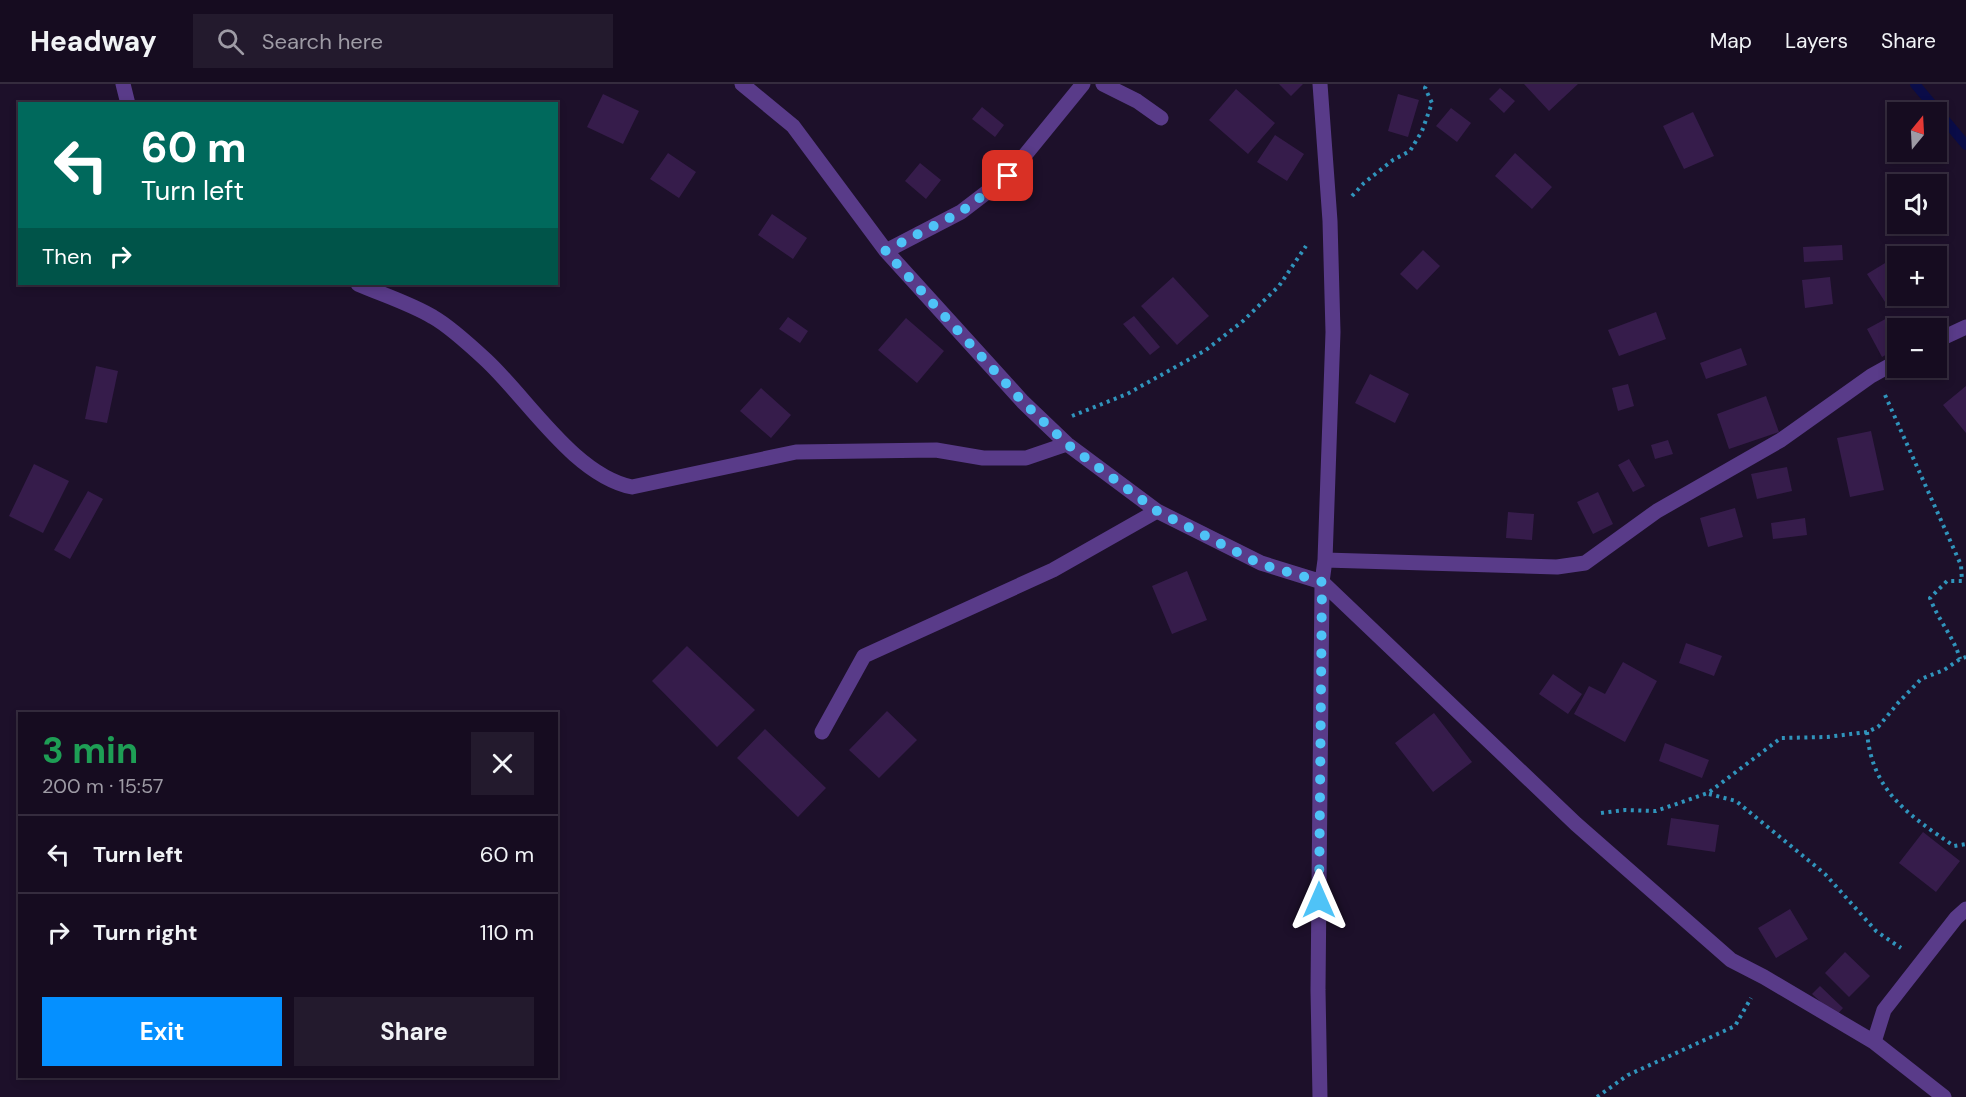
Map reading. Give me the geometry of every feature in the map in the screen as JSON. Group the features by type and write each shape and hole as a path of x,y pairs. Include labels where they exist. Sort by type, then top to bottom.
{"street":[{"path":"123,84 128,102"},
{"path":"742,84 793,126 885,251 1046,426 1067,444 1157,511 1260,564 1322,582 1576,824 1731,960 1874,1042 1944,1097"},
{"path":"885,251 961,212 1008,176 1083,84"},
{"path":"1103,84 1137,101 1161,118"},
{"path":"1320,84 1330,221 1333,332 1325,560 1322,582 1318,990 1320,1097"},
{"path":"360,285 433,316 487,360 573,453 598,474 618,484 632,487 796,452 936,450 982,458 1026,458 1067,444"},
{"path":"1947,336 1966,327"},
{"path":"1325,560 1557,567 1585,563 1657,511 1781,440 1887,368"},
{"path":"822,732 864,656 1053,570 1157,511"},
{"path":"1874,1042 1884,1010 1956,918 1966,909"}],"path":[{"path":"1046,426 1127,394 1206,350 1243,321 1279,286 1300,252 1364,183 1393,160 1410,152 1422,131 1432,103 1425,88 1427,84"},
{"path":"1878,372 1886,398 1961,566 1962,581 1947,581 1930,598 1935,613 1956,647 1960,659"},
{"path":"1576,824 1601,813 1625,810 1656,811 1708,793 1780,738 1827,737 1868,732 1878,727 1921,679 1944,670 1966,657"},
{"path":"1868,732 1869,754 1877,773 1881,782 1900,806 1954,846 1966,844"},
{"path":"1708,793 1736,801 1782,838 1825,874 1876,931 1908,952 1918,966"},
{"path":"1597,1097 1628,1075 1735,1026 1764,977"}],"building":[{"path":"1279,84 1303,84 1291,96"},
{"path":"1524,84 1578,84 1549,111"},
{"path":"1500,88 1515,101 1504,113 1489,99"},
{"path":"1236,89 1275,123 1248,154 1209,120"},
{"path":"603,94 639,111 623,144 587,127"},
{"path":"1398,94 1419,100 1408,137 1388,131"},
{"path":"982,107 1004,125 995,137 972,119"},
{"path":"1451,108 1471,123 1457,142 1436,126"},
{"path":"1693,112 1714,156 1684,169 1663,126"},
{"path":"1275,135 1304,154 1287,181 1257,162"},
{"path":"668,153 696,172 679,198 650,179"},
{"path":"1515,153 1552,187 1532,209 1495,176"},
{"path":"920,163 941,180 926,199 905,181"},
{"path":"772,214 807,238 793,259 758,235"},
{"path":"1842,245 1843,260 1804,262 1803,247"},
{"path":"1423,250 1440,266 1417,290 1400,274"},
{"path":"1887,262 1887,305 1867,274"},
{"path":"1173,277 1209,316 1177,345 1141,306"},
{"path":"1830,277 1833,304 1805,308 1802,280"},
{"path":"1656,312 1666,339 1619,356 1608,330"},
{"path":"1134,316 1160,347 1150,355 1123,324"},
{"path":"788,317 808,331 800,343 779,329"},
{"path":"906,318 944,351 917,383 878,350"},
{"path":"1887,318 1887,354 1882,357 1867,329"},
{"path":"1741,348 1747,365 1706,379 1700,363"},
{"path":"96,366 118,371 107,423 85,419"},
{"path":"1370,374 1409,394 1395,423 1355,403"},
{"path":"1628,384 1634,406 1618,411 1612,388"},
{"path":"1966,386 1966,433 1943,405"},
{"path":"761,388 791,415 771,438 740,411"},
{"path":"1766,396 1779,432 1729,449 1717,414"},
{"path":"1871,431 1884,490 1850,497 1837,438"},
{"path":"1668,440 1673,454 1655,459 1651,445"},
{"path":"1629,459 1645,486 1633,492 1618,465"},
{"path":"34,464 69,481 43,533 9,516"},
{"path":"1787,467 1792,491 1757,499 1751,474"},
{"path":"88,491 103,499 70,559 54,550"},
{"path":"1598,492 1613,524 1593,534 1577,502"},
{"path":"1735,508 1743,537 1708,547 1700,518"},
{"path":"1508,512 1534,514 1532,540 1506,538"},
{"path":"1805,518 1807,535 1773,539 1771,523"},
{"path":"1187,571 1207,620 1172,634 1152,586"},
{"path":"1686,643 1722,656 1714,676 1679,663"},
{"path":"687,646 755,710 717,747 652,681"},
{"path":"1623,662 1657,681 1625,742 1574,714 1589,686 1605,694"},
{"path":"1553,674 1582,694 1568,714 1539,694"},
{"path":"887,711 917,740 879,778 849,750"},
{"path":"1434,713 1472,762 1433,792 1395,743"},
{"path":"765,729 826,788 798,817 737,758"},
{"path":"1665,743 1709,760 1702,778 1659,761"},
{"path":"1671,818 1719,825 1715,852 1667,845"},
{"path":"1923,832 1960,861 1936,892 1899,863"},
{"path":"1790,909 1808,939 1776,958 1758,928"},
{"path":"1845,952 1870,976 1849,997 1825,973"},
{"path":"1820,986 1843,1008 1836,1016 1812,994"}],"waterway":[{"path":"1915,84 1966,145"}],"route":[{"path":"1008,176 961,212 885,251 1023,402 1067,444 1157,511 1260,564 1322,582 1319,900"}]}
